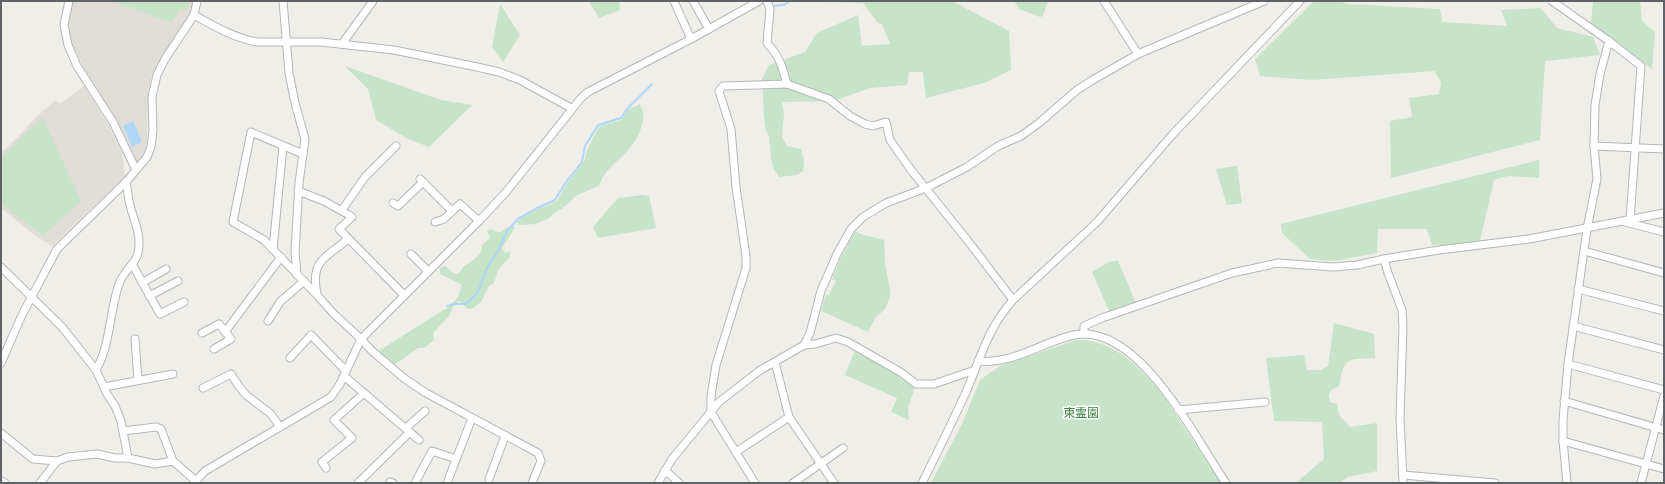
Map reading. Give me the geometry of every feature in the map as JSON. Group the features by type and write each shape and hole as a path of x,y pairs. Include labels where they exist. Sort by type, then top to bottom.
{"street":[{"path":"69,1 64,25 68,45 77,66 113,122 136,170"},
{"path":"1,363 31,296 57,249 126,182 147,157 151,146 153,131 152,97 157,75 165,59 194,15 197,1"},
{"path":"282,1 289,73 295,103 305,139 298,191 295,252 297,275"},
{"path":"342,44 373,1"},
{"path":"674,1 691,39"},
{"path":"693,1 709,29"},
{"path":"123,431 156,427 161,429 173,461 195,482 205,471 331,397 345,374 361,338 479,221 506,192 571,108 588,92 691,39 759,1"},
{"path":"767,1 770,9 767,43 782,63 787,84"},
{"path":"1104,1 1138,54"},
{"path":"804,345 810,333 826,278 837,254 851,229 863,217 886,203 926,188 966,167 998,146 1029,130 1087,84 1138,54 1264,1"},
{"path":"922,483 954,420 991,330 1000,314 1013,300 1098,222 1172,135 1300,1"},
{"path":"1552,1 1609,41 1641,66 1636,148 1627,220"},
{"path":"194,15 237,37 257,42 321,42 394,50 499,72 520,80 571,108"},
{"path":"1568,483 1563,441 1564,401 1578,289 1587,229 1597,179 1594,146 1595,105 1600,74 1609,41"},
{"path":"755,483 711,412 711,396 716,365 746,268 746,256 736,187 731,129 719,91 723,86 787,84 829,99 850,116 865,124 873,126 886,122 890,140 911,170 1013,300"},
{"path":"303,154 251,132 233,222 264,240 334,314 361,338 372,351 405,379 472,418 540,454 541,461 532,483"},
{"path":"273,249 283,146"},
{"path":"342,210 365,177 396,146"},
{"path":"1594,146 1664,149"},
{"path":"393,203 398,206 422,180 452,211"},
{"path":"96,370 105,350 112,307 119,284 123,275 137,260 140,243 130,207 126,182"},
{"path":"298,191 342,210 352,217 339,229 404,295"},
{"path":"435,222 444,219 458,205 462,205 479,221"},
{"path":"1084,334 1084,326 1102,318 1232,273 1278,263 1333,267 1357,265 1384,259 1529,239 1664,213"},
{"path":"1627,220 1664,232"},
{"path":"317,295 315,280 317,264 348,239"},
{"path":"1584,251 1664,273"},
{"path":"411,254 428,271"},
{"path":"225,332 281,258"},
{"path":"1384,259 1402,310 1403,321 1402,393 1400,417 1403,483"},
{"path":"132,264 160,314 184,302"},
{"path":"1,267 62,327 96,370 115,406 123,431 128,458"},
{"path":"142,283 166,270"},
{"path":"149,296 178,281"},
{"path":"268,321 280,302 304,281"},
{"path":"1578,289 1664,311"},
{"path":"202,333 219,324 231,339 214,349"},
{"path":"1573,326 1664,350"},
{"path":"978,361 996,361 1007,359 1061,339 1084,334 1096,336 1112,342 1139,360 1154,377 1178,410 1226,483"},
{"path":"290,358 311,335 364,394 419,440"},
{"path":"658,483 672,459 719,402 759,371 804,345 836,338 848,342 902,373 916,384 934,384 975,370"},
{"path":"135,339 138,380"},
{"path":"775,362 788,416 834,483"},
{"path":"1568,364 1664,390"},
{"path":"104,387 173,374"},
{"path":"203,388 231,374 246,395 272,414 280,427"},
{"path":"326,468 322,462 352,438 334,420 364,394"},
{"path":"1641,483 1664,396"},
{"path":"1564,401 1664,430"},
{"path":"1178,410 1265,402"},
{"path":"358,483 425,411"},
{"path":"736,452 788,416"},
{"path":"447,483 472,418"},
{"path":"1,433 33,458 57,461 68,457 97,454 115,458 128,458 155,464 173,461"},
{"path":"489,479 506,436"},
{"path":"1563,441 1664,469"},
{"path":"793,483 843,448"},
{"path":"415,483 432,451 456,459"},
{"path":"40,483 57,461"},
{"path":"665,470 679,483"},
{"path":"1402,475 1495,483"},
{"path":"1,481 5,483"}],"shaded area":[{"path":"73,1 195,1 193,11 157,64 152,75 148,92 147,144 140,161 137,162 134,159 88,77 71,41 68,23"},
{"path":"84,86 109,126 122,152 125,177 53,246 38,238 1,208 1,153 37,116 56,100 60,104"}],"green space":[{"path":"112,1 190,1 187,11 181,8 171,23"},
{"path":"589,1 619,1 620,10 599,18"},
{"path":"952,1 1009,31 1011,70 984,83 926,98 923,72 909,72 907,85 870,88 833,101 782,102 784,114 782,137 787,146 801,149 804,162 803,171 797,175 779,177 774,169 771,159 769,136 766,131 764,116 762,79 769,65 805,52 817,33 858,15 862,46 890,44 882,24 878,23 863,3 827,2"},
{"path":"1014,1 1048,1 1043,16 1040,17 1019,9"},
{"path":"1314,1 1338,1 1349,4 1440,9 1442,22 1507,26 1501,10 1541,8 1557,28 1593,37 1600,55 1545,61 1540,140 1391,178 1390,121 1412,117 1409,98 1439,94 1441,82 1434,71 1312,80 1260,76 1255,59"},
{"path":"1593,1 1640,1 1642,21 1655,32 1652,69 1591,23"},
{"path":"500,4 520,35 503,62 492,47"},
{"path":"345,66 441,100 472,105 429,147 408,139 376,120 368,89"},
{"path":"640,104 643,119 637,137 632,145 608,171 599,186 577,195 563,208 554,213 550,218 535,224 519,225 517,222 524,215 557,201 567,183 584,161 587,150 598,128 602,125 621,120 629,109"},
{"path":"43,118 81,201 43,236 1,203 1,158 37,122"},
{"path":"1539,160 1539,178 1508,176 1494,180 1479,245 1432,245 1427,229 1378,229 1377,253 1334,261 1310,259 1282,233 1281,224"},
{"path":"1237,166 1242,203 1227,205 1216,169"},
{"path":"642,195 649,196 656,228 598,238 593,227 618,198"},
{"path":"513,226 515,228 502,248 505,253 510,251 510,257 498,270 494,283 489,286 481,302 472,309 466,308 458,301 453,307 449,316 433,333 434,340 424,348 418,348 393,366 379,353 380,350 450,306 457,299 461,284 440,274 440,268 445,266 453,273 457,274 463,267 478,256 482,249 482,245 490,238 487,231 491,229 501,232 506,228"},
{"path":"855,231 863,235 884,240 885,264 890,297 885,309 875,318 868,332 821,311 826,294 829,295 836,281 832,279 840,260"},
{"path":"1120,260 1118,261 1136,303 1109,311 1092,272 1109,262"},
{"path":"1334,323 1374,334 1375,358 1352,360 1345,364 1339,386 1331,390 1329,396 1330,402 1337,404 1339,415 1350,427 1377,423 1377,471 1348,477 1339,483 1296,483 1324,459 1322,422 1274,421 1266,358 1304,355 1307,370 1321,370 1328,366"},
{"name":"東霊園","path":"1076,340 1089,341 1112,348 1132,362 1159,389 1221,483 931,483 962,424 980,380 1000,366"},
{"path":"855,350 900,376 915,387 908,408 909,420 891,412 897,398 845,375"}],"water":[{"path":"133,121 142,142 132,147 123,126"}],"waterway":[{"path":"772,6 784,5 790,1"},
{"path":"447,306 454,304 466,304 477,294 487,268 498,251 507,231 519,218 555,200 566,182 582,162 585,146 598,125 621,118 628,108 652,84"}]}
